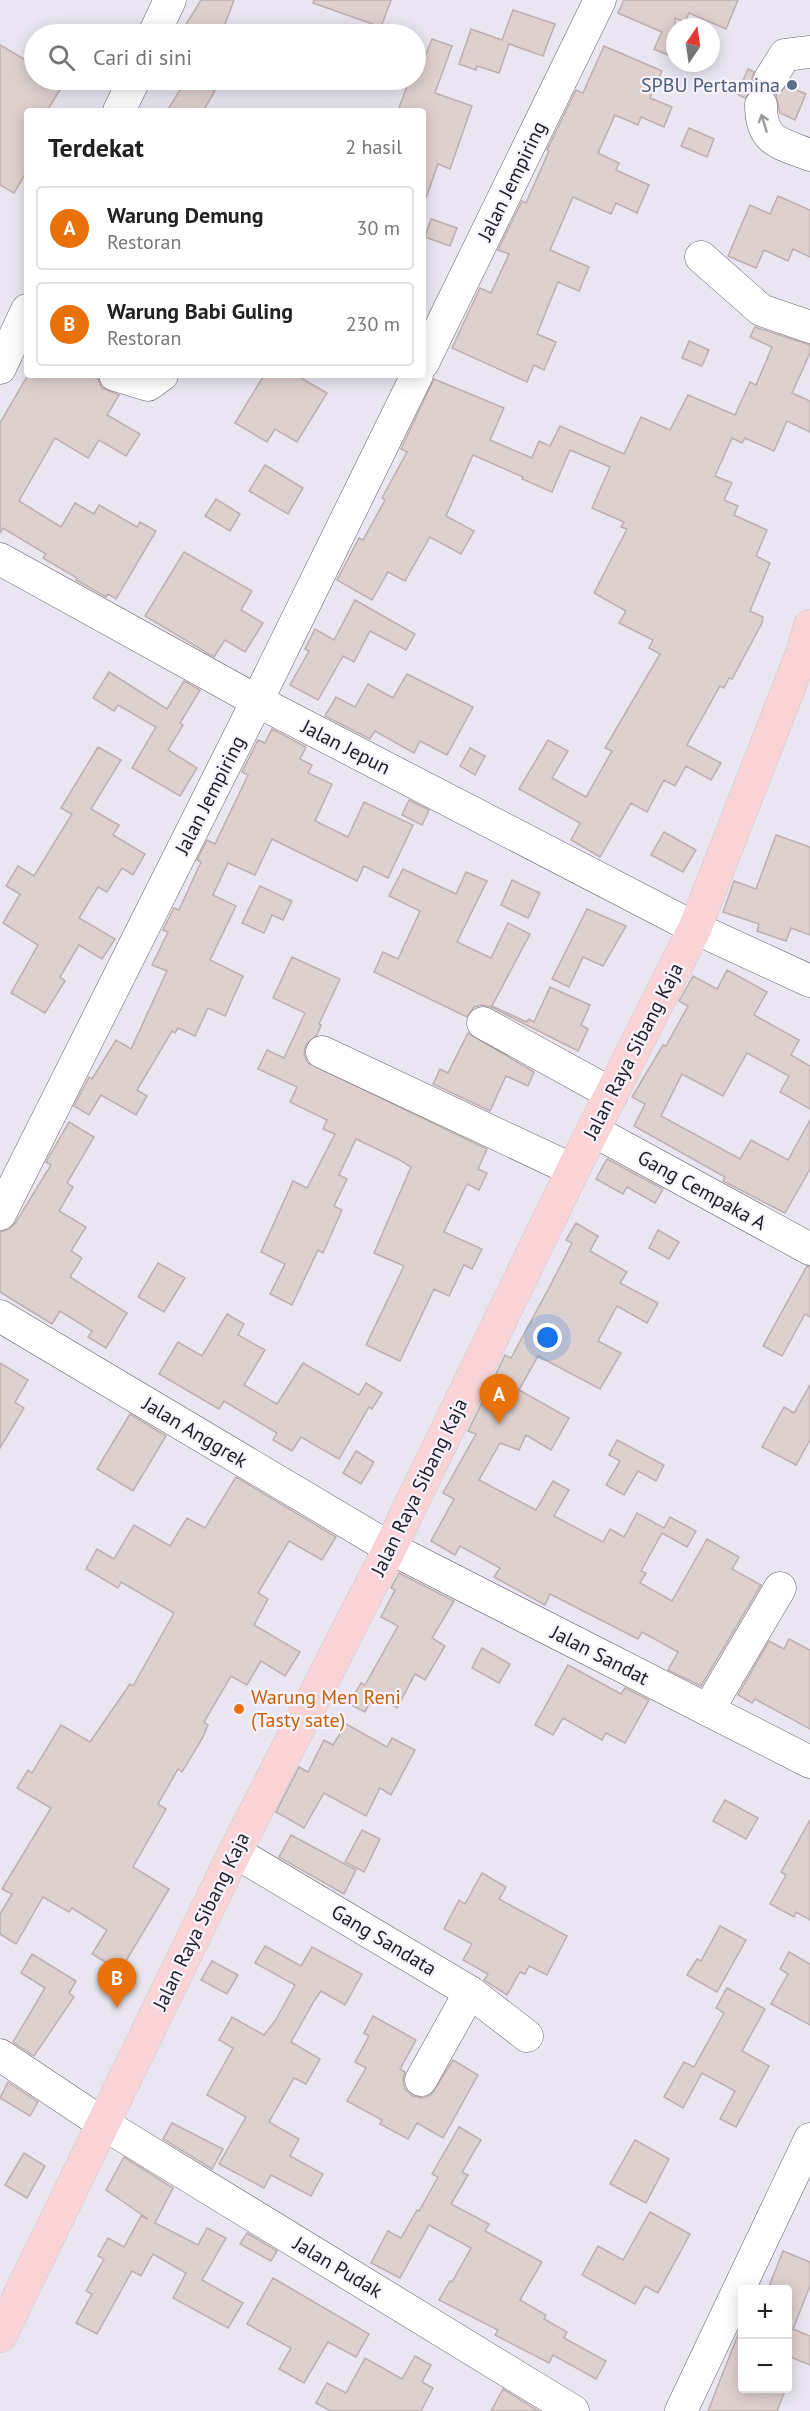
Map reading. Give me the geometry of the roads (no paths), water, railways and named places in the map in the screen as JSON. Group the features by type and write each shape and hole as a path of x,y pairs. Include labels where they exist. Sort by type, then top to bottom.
{"main road":[{"name":"Jalan Raya Sibang Kaja","path":"0,2336 235,1852 390,1548 573,1170 695,928 807,645"}],"street":[{"path":"159,24 170,0"},
{"name":"Jalan Jempiring","path":"426,357 600,0"},
{"path":"810,52 785,55 765,92 761,122 770,139 810,155"},
{"path":"120,108 129,90"},
{"path":"701,257 761,309 810,327"},
{"path":"0,368 24,326"},
{"path":"125,378 148,385 158,378"},
{"name":"Jalan Jempiring","path":"0,1214 257,701 416,378"},
{"name":"Jalan Jepun","path":"0,559 257,701 695,928 810,981"},
{"path":"483,1023 612,1094"},
{"path":"322,1052 573,1170"},
{"name":"Gang Cempaka A","path":"594,1131 810,1249"},
{"name":"Jalan Anggrek","path":"0,1316 390,1548"},
{"name":"Jalan Sandat","path":"390,1548 810,1762"},
{"path":"708,1710 780,1588"},
{"name":"Gang Sandata","path":"235,1852 470,1992 527,2036"},
{"path":"421,2080 470,1992"},
{"name":"Jalan Pudak","path":"0,2055 102,2123 573,2411"},
{"path":"681,2411 810,2139"}],"place":[{"name":"SPBU Pertamina","path":"792,85"},
{"name":"Warung Demung","path":"499,1424"},
{"name":"Warung Men Reni (Tasty sate)","path":"239,1709"},
{"name":"Warung Babi Guling","path":"117,2008"}]}
